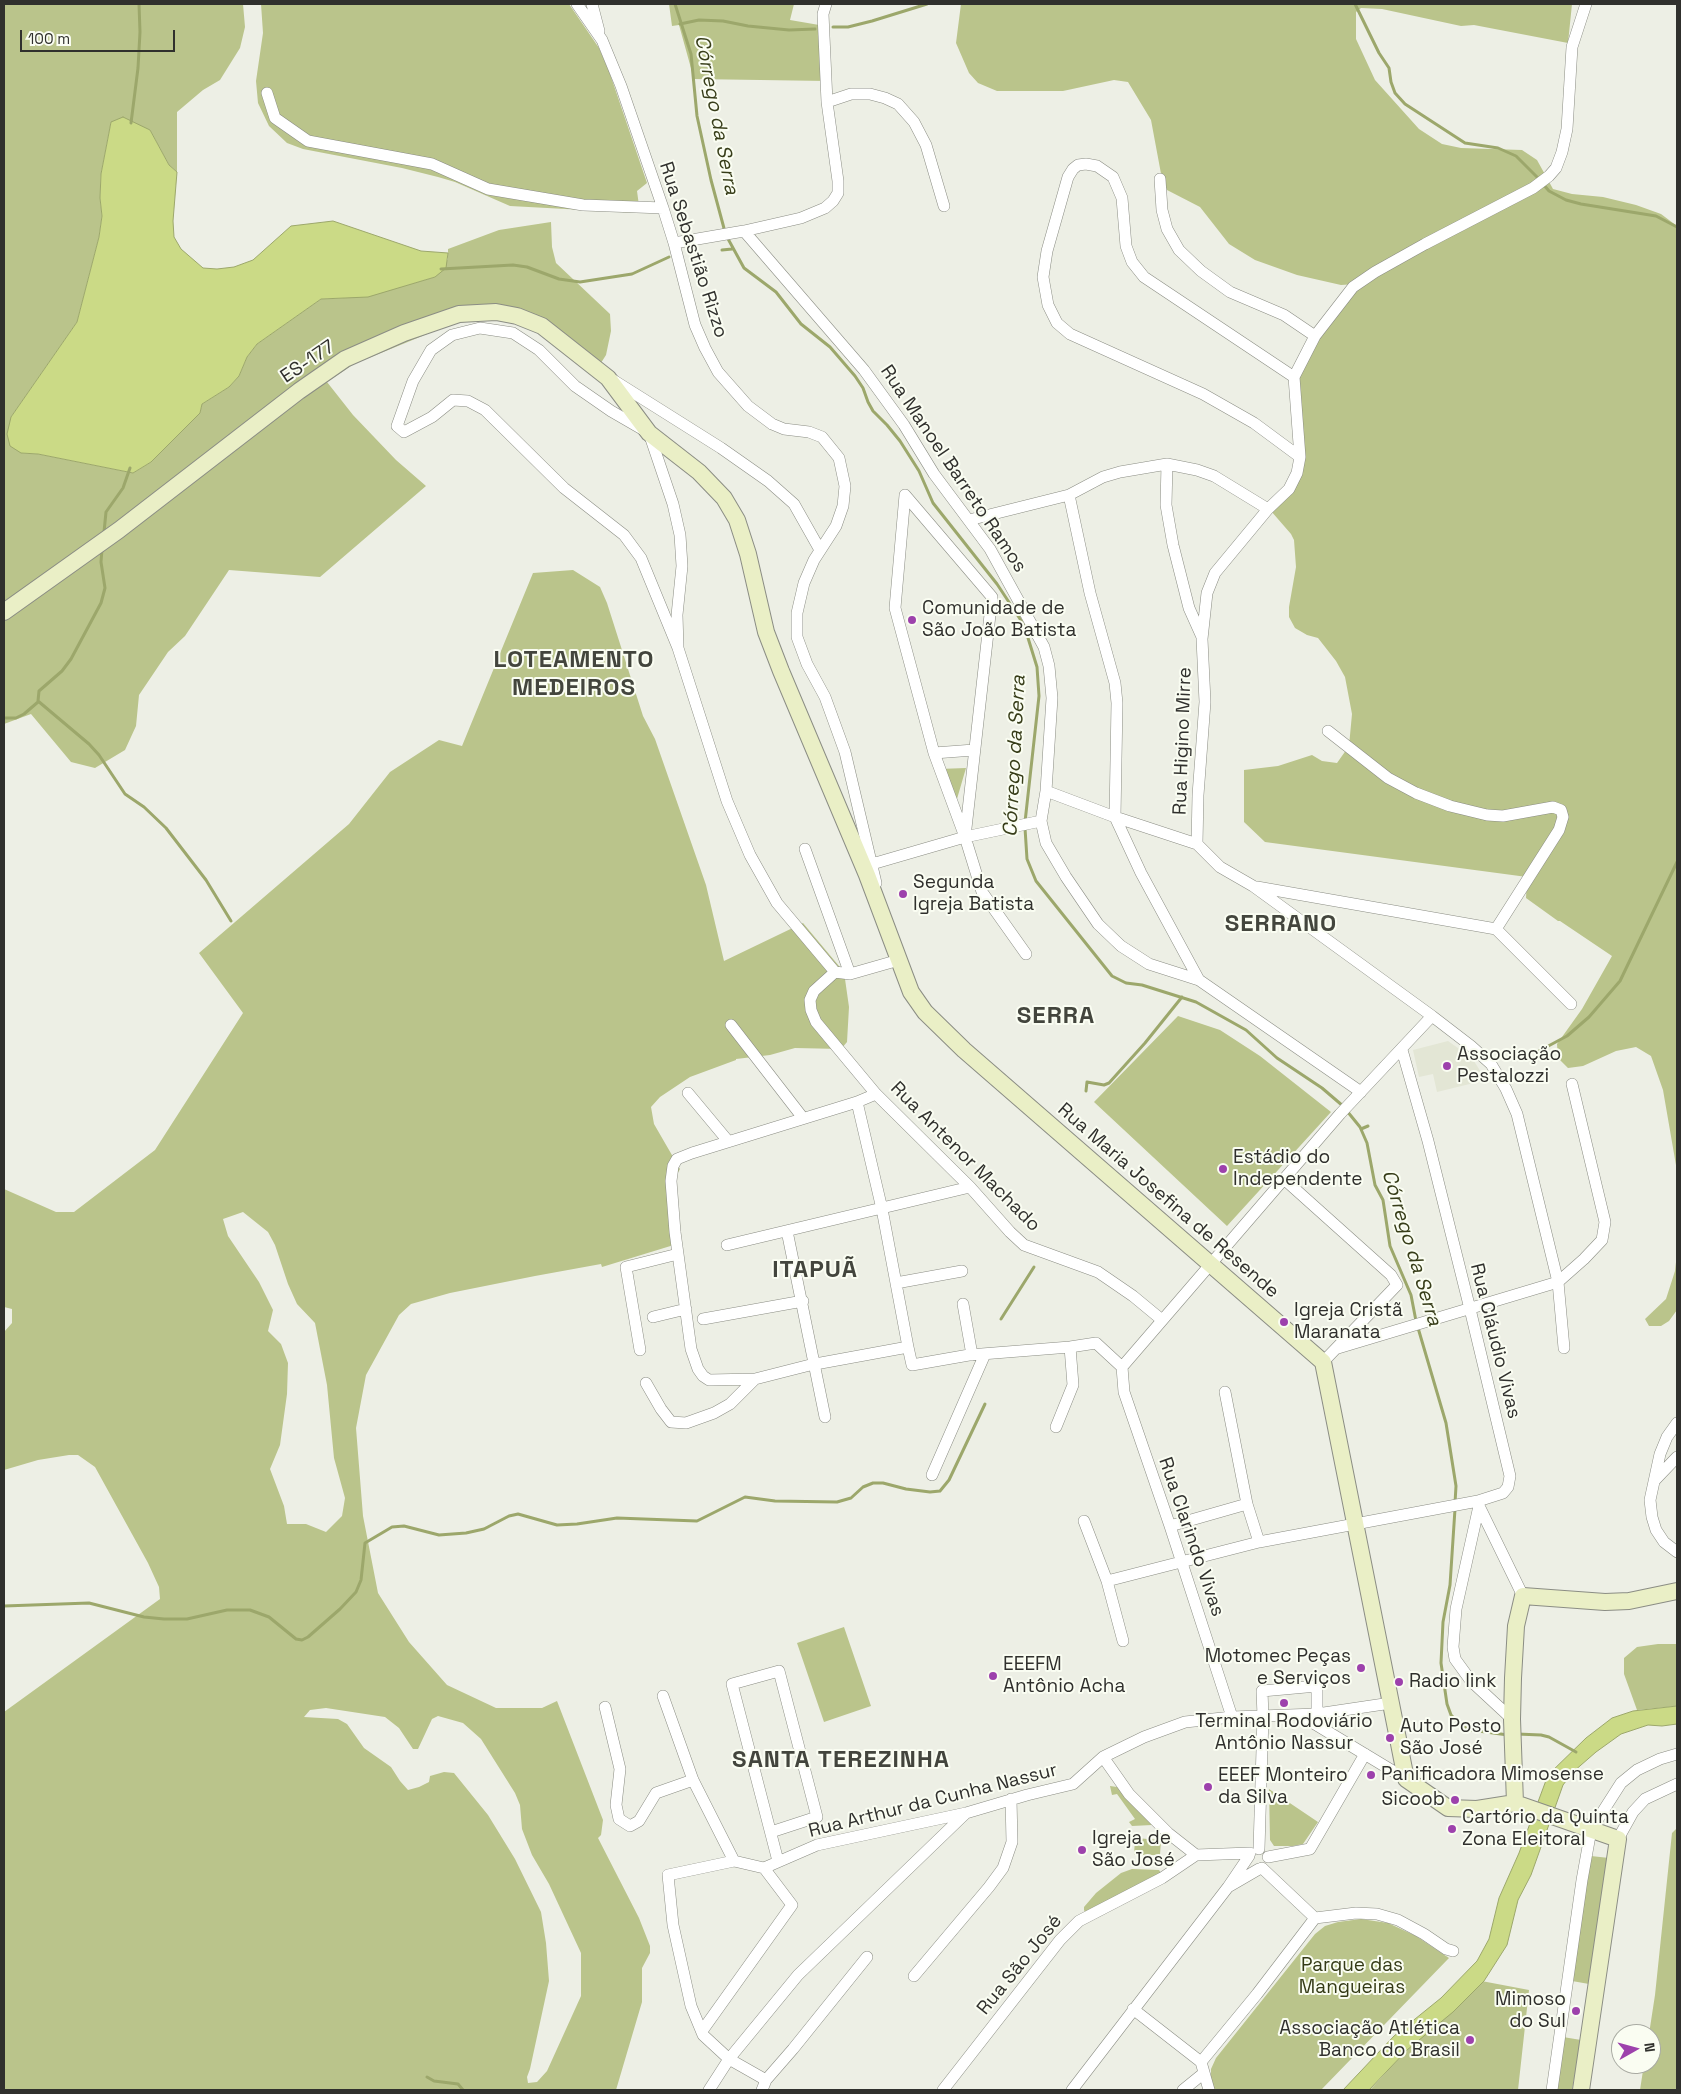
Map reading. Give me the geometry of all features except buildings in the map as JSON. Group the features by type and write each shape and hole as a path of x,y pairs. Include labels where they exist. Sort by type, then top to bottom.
{"main road":[{"name":"ES-177","path":"4,612 119,530 299,391 346,359 404,333 459,314 496,312 517,316 542,326 608,378 648,433 698,472 724,498 737,520 748,554 766,632 869,870"},
{"name":"Rua Maria Josefina de Resende","path":"869,870 884,922 911,992 925,1012 942,1029 1323,1362"},
{"path":"1323,1362 1406,1779 1448,1808 1477,1809 1521,1806 1618,1839 1581,2090"},
{"path":"1521,1806 1512,1729 1516,1626 1522,1596 1605,1602 1628,1601 1677,1591"}],"street":[{"name":"Rua Sebastião Rizzo","path":"577,4 602,40 621,86 674,243 695,325 718,372 748,406 772,424 784,429 809,432 822,437 839,458 845,486 843,506 830,538"},
{"path":"592,4 602,40"},
{"path":"674,243 738,232 801,218 825,208 834,201 838,193 838,181 827,102 823,14 826,4"},
{"path":"1300,458 1254,424 1203,394 1070,334 1058,323 1048,305 1043,277 1047,251 1068,176 1072,169 1078,165 1086,164 1097,166 1113,177 1122,198 1126,246 1132,262 1144,277 1294,377 1315,336 1353,287 1375,272 1533,188 1556,168 1567,129 1572,47 1586,4"},
{"path":"267,93 275,118 308,141 432,164 488,189 583,205 663,208"},
{"path":"827,102 851,94 870,94 898,104 914,122 926,145 944,206"},
{"path":"1160,179 1162,210 1166,229 1179,250 1201,271 1230,292 1284,315 1315,336"},
{"name":"Rua Manoel Barreto Ramos","path":"738,232 864,370 904,425 934,474 990,549 1044,647 1049,666 1052,698 1046,792 1041,821 1046,843 1066,877 1098,924 1121,946 1149,964 1199,980 1361,1092"},
{"path":"678,648 677,615 682,566 680,535 673,504 648,433 611,411 575,386 539,350 513,333 480,328 452,335 431,350 413,380 398,426 404,432 432,417 453,400 468,401 486,410 564,488 624,535 641,558 678,648 726,801 750,855 777,903 835,972 850,974 899,960"},
{"name":"Rua Higino Mirre","path":"1197,844 1198,795 1205,702 1202,639 1207,594 1215,573 1268,509 1289,489 1297,473 1300,458 1294,377"},
{"path":"608,378 722,448 768,481 794,504 820,550"},
{"path":"968,520 1070,496 1102,477 1167,464 1197,470 1214,476 1268,509"},
{"name":"Rua Higino Mirre","path":"1167,464 1166,505 1174,545 1189,608 1202,639"},
{"path":"965,836 992,596 905,495 895,608 934,752 965,836 982,892 1026,954"},
{"path":"1070,496 1090,593 1115,682 1117,703 1115,817 1141,872 1199,980"},
{"name":"Rua Maria Josefina de Resende","path":"830,538 814,560 804,583 797,613 797,637 807,664 824,697 845,752 869,870"},
{"path":"1328,731 1388,778 1416,793 1450,806 1486,815 1504,816 1553,807 1560,810 1563,817 1559,830 1496,929"},
{"path":"934,752 974,750"},
{"path":"1046,792 1197,844 1220,867 1253,886 1432,1016 1472,1046 1491,1064 1506,1089 1517,1114 1558,1282 1564,1348"},
{"path":"869,870 965,836 1041,821"},
{"path":"806,849 850,974"},
{"path":"1253,886 1496,929 1571,1004"},
{"name":"Rua Antenor Machado","path":"835,972 814,991 810,1000 811,1010 816,1022 876,1094 970,1187 1024,1245 1098,1272 1133,1296 1162,1320"},
{"path":"857,1102 882,1209 912,1365 972,1355 1096,1343 1122,1367 1340,1114 1432,1016"},
{"path":"731,1025 803,1118"},
{"name":"Rua Cláudio Vivas","path":"1107,1581 1259,1542 1464,1502 1478,1503 1503,1493 1508,1487 1510,1476 1470,1309 1428,1141 1402,1050"},
{"path":"1338,1348 1558,1282 1602,1240 1605,1222 1572,1084"},
{"path":"688,1093 728,1141"},
{"path":"876,1094 857,1102 728,1141 677,1159 673,1166 671,1180 678,1254 691,1349 698,1370 709,1380 755,1379 815,1364 908,1347"},
{"path":"1285,1180 1390,1275 1398,1285 1323,1362"},
{"path":"726,1245 970,1187"},
{"path":"787,1231 815,1364 824,1417"},
{"path":"640,1350 626,1267 678,1254"},
{"path":"896,1283 962,1271"},
{"path":"703,1319 802,1301"},
{"path":"963,1304 972,1355"},
{"path":"653,1317 686,1309"},
{"path":"1056,1427 1073,1385 1070,1347"},
{"path":"932,1475 985,1354"},
{"name":"Rua Clarindo Vivas","path":"1122,1367 1124,1392 1232,1717"},
{"path":"646,1383 671,1422 686,1423 714,1413 730,1404 755,1379"},
{"path":"1225,1392 1247,1504 1259,1542"},
{"path":"1677,1423 1667,1437 1660,1454 1650,1500 1656,1530 1664,1542 1677,1552"},
{"path":"1654,1481 1677,1457"},
{"path":"1478,1503 1522,1596"},
{"path":"1478,1503 1456,1609 1453,1647 1455,1659 1471,1682 1512,1729"},
{"path":"1170,1526 1247,1504"},
{"path":"1084,1521 1107,1581 1123,1642"},
{"path":"771,1832 817,1817 779,1670 732,1684 778,1861"},
{"path":"1315,1918 1260,1869 1250,1865 1263,1716 1262,1690 1317,1686 1317,1714"},
{"path":"663,1696 693,1780 709,1816 734,1861"},
{"name":"Rua Arthur da Cunha Nassur","path":"764,1868 817,1845 966,1813 1011,1799 1073,1784 1102,1757 1144,1737 1185,1722 1232,1717 1317,1714 1391,1704"},
{"path":"605,1707 620,1769 616,1805 619,1819 630,1826 639,1821 656,1793 693,1780"},
{"path":"1299,1715 1406,1779"},
{"path":"1268,1857 1310,1849 1365,1754"},
{"path":"1552,2090 1591,1830 1621,1783 1637,1770 1660,1759 1677,1754"},
{"path":"1102,1757 1129,1794 1168,1833 1196,1855 1264,1852 1268,1857 1267,1864 1228,1887"},
{"path":"1618,1839 1633,1812 1645,1799 1677,1784"},
{"path":"914,1976 1003,1868 1012,1842 1011,1799"},
{"path":"709,2090 729,2059 798,1975 966,1813"},
{"path":"1072,2090 1252,1853"},
{"name":"Rua São José","path":"947,2089 1060,1940 1079,1921 1162,1878 1196,1855"},
{"path":"702,2031 792,1905 764,1868 734,1861 668,1875 673,1925 691,2006 703,2035 729,2059 764,2085 867,1957"},
{"path":"1183,2090 1202,2068 1315,1918 1356,1913 1377,1914 1398,1920 1452,1951"},
{"path":"1133,2009 1202,2068 1209,2090"}],"shaded area":[{"path":"123,117 150,130 169,165 177,172 173,221 174,237 181,249 203,268 234,267 253,260 291,226 333,221 421,251 448,253 446,268 435,277 368,297 321,299 257,344 247,357 239,376 229,387 202,404 200,413 151,462 133,473 38,454 21,453 10,446 7,434 11,417 77,322 99,237 102,216 100,198 101,174 111,122"},
{"name":"Associação Pestalozzi","path":"1448,1041 1472,1058 1486,1080 1437,1092 1433,1074 1419,1077 1413,1050"},
{"path":"1677,1706 1677,1724 1648,1725 1621,1734 1573,1772 1563,1785 1531,1875 1518,1900 1507,1945 1484,1981 1453,2012 1407,2050 1369,2090 1343,2090 1394,2036 1441,1998 1477,1961 1489,1939 1499,1898 1519,1853 1548,1775 1586,1738 1612,1718 1633,1711"}],"green space":[{"path":"4,4 243,4 245,27 240,48 220,80 203,90 177,112 177,172 169,165 150,130 111,122 101,174 100,198 102,216 99,237 77,322 11,417 22,453 38,454 133,473 151,462 200,413 202,404 229,387 239,376 247,357 257,344 321,299 343,298 403,286 435,277 448,259 448,249 499,230 551,222 552,247 556,263 610,314 611,331 606,355 599,366 515,318 454,323 354,364 327,382 353,415 396,460 426,486 320,577 229,570 185,636 168,652 139,695 136,726 125,750 95,768 71,762 31,714 4,724"},
{"path":"261,4 569,4 599,48 609,71 647,183 637,191 640,213 510,206 455,182 438,177 402,168 303,149 287,143 269,126 258,103 256,81 263,33"},
{"path":"669,4 794,4 790,20 825,26 827,81 694,79 679,25 672,26"},
{"path":"961,4 1572,4 1568,43 1474,25 1461,26 1382,9 1361,8 1356,12 1356,39 1375,80 1419,129 1442,144 1461,148 1522,150 1537,160 1553,189 1572,194 1603,197 1636,205 1661,214 1677,226 1677,1171 1663,1090 1651,1056 1636,1047 1616,1051 1583,1066 1568,1068 1558,1058 1557,1044 1582,1009 1612,956 1526,898 1527,877 1265,842 1244,822 1244,770 1278,766 1312,755 1322,761 1337,763 1349,746 1352,714 1345,677 1336,661 1318,638 1307,635 1295,628 1289,617 1296,567 1294,540 1271,511 1302,475 1297,378 1317,343 1356,284 1341,285 1297,275 1255,260 1229,244 1200,207 1167,190 1162,179 1151,120 1128,82 1114,80 1063,91 997,91 978,83 969,73 956,43"},
{"path":"573,570 600,587 607,603 643,716 655,739 706,885 724,961 803,923 844,972 849,1007 847,1042 841,1049 795,1048 770,1055 736,1059 690,1077 660,1097 651,1107 654,1124 680,1169 675,1178 677,1244 602,1267 601,1264 535,1276 450,1293 411,1304 399,1315 366,1375 356,1428 363,1516 378,1593 409,1642 447,1685 496,1708 542,1708 557,1701 603,1820 601,1835 598,1838 639,1918 650,1946 650,1953 642,1968 642,2002 616,2090 4,2090 4,1712 160,1599 159,1587 148,1563 95,1467 78,1455 69,1455 38,1460 4,1470 4,1332 12,1323 12,1309 4,1307 4,1189 56,1212 74,1212 155,1150 243,1013 199,953 349,824 390,772 439,740 462,746 533,573","holes":["243,1212 268,1232 275,1245 297,1304 315,1323 327,1385 334,1458 345,1498 342,1516 326,1532 306,1524 287,1524 284,1506 270,1469 280,1445 287,1394 288,1363 281,1344 268,1331 273,1310 259,1282 228,1236 223,1219","326,1708 385,1717 399,1728 413,1749 418,1749 432,1719 438,1716 463,1723 481,1739 515,1793 520,1805 522,1829 532,1855 549,1884 581,1953 581,1996 547,2071 537,2082 528,2083 527,2077 549,1981 546,1943 541,1912 515,1859 488,1815 454,1773 444,1772 430,1776 429,1782 408,1790 391,1767 364,1748 347,1724 338,1719 304,1717 310,1710"]},
{"path":"966,768 952,816 939,769"},
{"name":"Estádio do Independente","path":"1178,1016 1220,1030 1260,1056 1331,1112 1227,1226 1094,1102"},
{"path":"1677,1253 1677,1310 1669,1321 1661,1326 1649,1326 1645,1319 1666,1299 1675,1271"},
{"path":"844,1627 871,1706 824,1722 797,1643"},
{"path":"1677,1644 1677,1706 1637,1710 1624,1674 1624,1658 1637,1647"},
{"path":"1110,1786 1117,1787 1152,1825 1132,1826 1129,1822 1135,1819 1117,1794 1112,1795"},
{"path":"1269,1789 1318,1822 1303,1844 1274,1846 1270,1840"},
{"path":"1677,1828 1677,2090 1640,2090 1642,2074 1661,2074 1661,2024 1651,2024 1672,1833"},
{"path":"1135,1838 1161,1840 1160,1855 1134,1855"},
{"path":"1591,1856 1609,1858 1589,1984 1572,1981"},
{"path":"1132,1869 1159,1870 1161,1873 1085,1912 1084,1907 1096,1893 1121,1873"},
{"name":"Parque das Mangueiras","path":"1361,1919 1388,1923 1416,1936 1449,1958 1321,2090 1215,2090 1211,2081 1211,2069 1216,2058 1315,1934 1325,1926"},
{"name":"Associação Atlética Banco do Brasil","path":"1471,1979 1529,1990 1518,2090 1370,2090"},
{"path":"1563,2037 1581,2040 1572,2090 1555,2090"}],"waterway":[{"path":"131,123 138,68 139,4"},
{"name":"Córrego da Serra","path":"675,4 691,54 697,116 725,232"},
{"path":"833,27 848,27 927,4"},
{"path":"1355,4 1379,53 1389,68 1395,93 1405,104 1465,143 1498,148 1516,156 1539,179"},
{"path":"680,24 699,20 723,21 748,26 789,30 815,29"},
{"path":"1543,184 1549,191 1566,200 1656,216 1677,227"},
{"name":"Córrego da Serra","path":"727,237 744,268 776,292 801,324 830,347 855,376 863,388 873,411 900,441 919,471 933,503 997,584 1024,625 1037,667 1039,696 1025,822"},
{"path":"722,250 732,249"},
{"path":"441,269 513,265 527,267 559,279 580,282 632,274 669,257"},
{"path":"104,532 106,512 123,488 130,468"},
{"path":"102,549 101,562 105,588 101,603 71,659 62,671 39,691 38,701 89,744 99,755 125,794 144,807 166,828 206,880 231,921"},
{"path":"4,718 16,718 38,702"},
{"name":"Córrego da Serra","path":"1025,828 1027,859 1036,881 1112,976 1126,983 1142,985 1196,1002 1246,1030 1277,1058 1322,1088 1343,1106"},
{"path":"1539,1051 1567,1036 1589,1017 1620,981 1677,862"},
{"path":"1086,1091 1087,1082 1104,1085 1109,1083 1145,1043 1182,997"},
{"name":"Córrego da Serra","path":"1347,1111 1360,1127 1367,1143 1375,1185 1383,1200 1390,1246 1411,1295 1416,1321 1446,1423 1456,1486 1455,1503"},
{"name":"Córrego da Serra","path":"1361,1129 1368,1126"},
{"path":"1001,1319 1034,1267"},
{"path":"4,1606 89,1603 144,1617 164,1619 187,1619 227,1610 250,1610 269,1617 296,1639 302,1640 340,1609 356,1592 361,1580 365,1543 392,1527 404,1526 439,1535 466,1533 484,1529 509,1516 518,1514 557,1525 617,1518 697,1521 745,1497 775,1501 837,1502 851,1498 863,1487 873,1483 883,1483 906,1489 930,1492 940,1491 949,1480 985,1404"},
{"name":"Córrego da Serra","path":"1455,1509 1450,1585 1443,1622 1441,1663 1447,1704 1451,1715 1462,1726 1471,1730 1508,1735"},
{"name":"Córrego da Serra","path":"1517,1734 1549,1737 1576,1752"},
{"path":"427,2077 434,2081 458,2084 463,2090"}],"place":[{"name":"Comunidade de São João Batista","path":"912,620"},
{"name":"Segunda Igreja Batista","path":"903,894"},
{"name":"Associação Pestalozzi","path":"1447,1066"},
{"name":"Estádio do Independente","path":"1223,1169"},
{"name":"Igreja Cristã Maranata","path":"1284,1322"},
{"name":"Motomec Peças e Serviços","path":"1361,1668"},
{"name":"EEEFM Antônio Acha","path":"993,1676"},
{"name":"Radio link","path":"1399,1682"},
{"name":"Terminal Rodoviário Antônio Nassur","path":"1284,1703"},
{"name":"Auto Posto São José","path":"1390,1738"},
{"name":"Panificadora Mimosense","path":"1371,1775"},
{"name":"EEEF Monteiro da Silva","path":"1208,1787"},
{"name":"Sicoob","path":"1455,1800"},
{"name":"Cartório da Quinta Zona Eleitoral","path":"1452,1829"},
{"name":"Igreja de São José","path":"1082,1850"},
{"name":"Mimoso do Sul","path":"1576,2011"},
{"name":"Associação Atlética Banco do Brasil","path":"1470,2040"}],"district":[{"name":"LOTEAMENTO MEDEIROS","path":"574,674"},
{"name":"SERRANO","path":"1281,924"},
{"name":"SERRA","path":"1056,1016"},
{"name":"ITAPUÃ","path":"815,1270"},
{"name":"SANTA TEREZINHA","path":"841,1760"}]}
